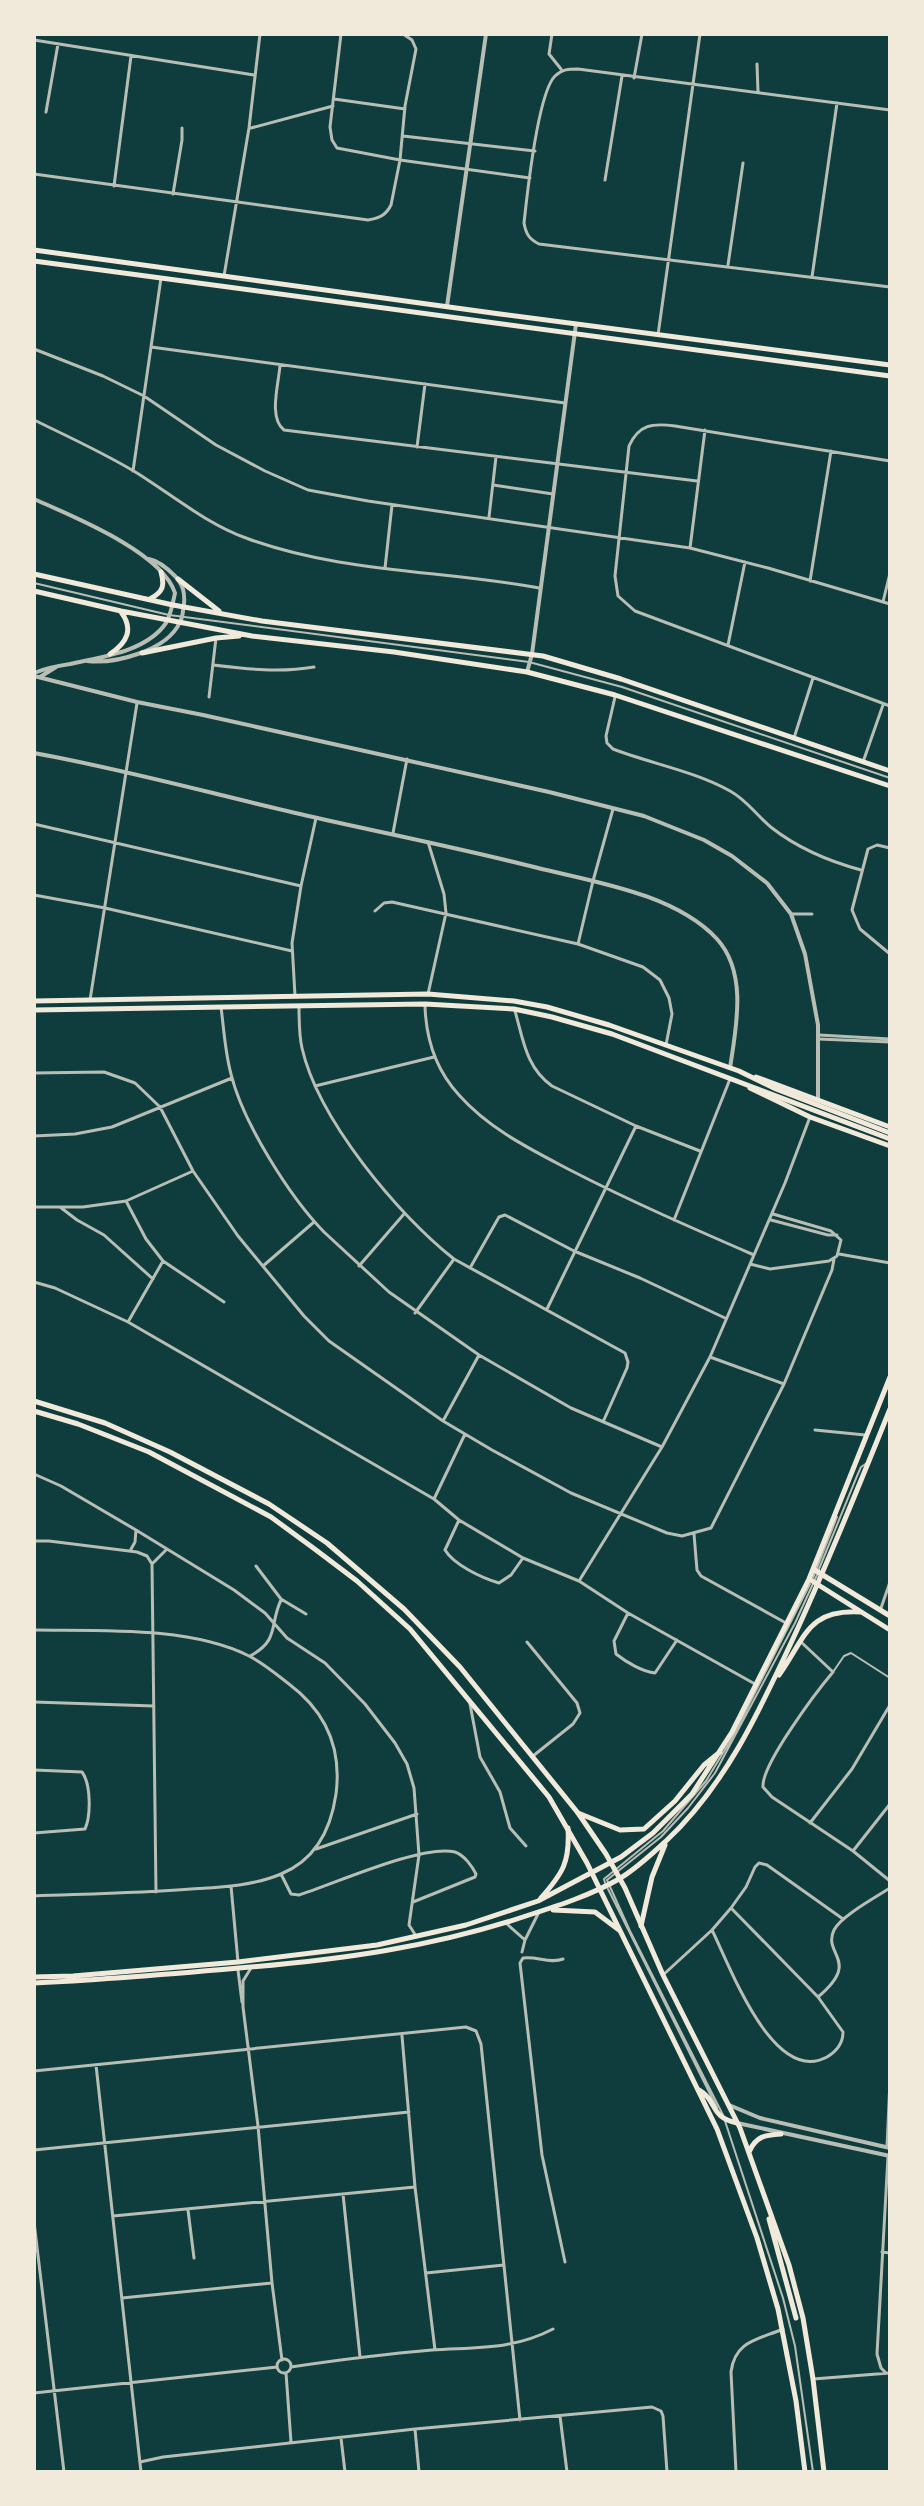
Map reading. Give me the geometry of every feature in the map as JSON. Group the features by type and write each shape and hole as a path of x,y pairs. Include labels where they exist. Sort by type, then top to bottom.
{"main road":[{"path":"34,250 890,365"},
{"path":"34,261 890,376"},
{"path":"150,599 160,594 164,587 161,572"},
{"path":"34,574 223,615 532,654 621,679 890,771"},
{"path":"178,579 223,615"},
{"path":"34,591 252,636 394,652 527,672 615,695 890,786"},
{"path":"110,654 124,643 129,630 121,611"},
{"path":"142,653 216,638 252,636"},
{"path":"34,1001 428,994 502,1000 581,1015 818,1100 890,1130"},
{"path":"34,1010 425,1004 514,1009 612,1034 890,1139"},
{"path":"739,1071 776,1089 890,1130"},
{"path":"743,1084 810,1117 890,1146"},
{"path":"772,1685 817,1572 865,1435 890,1378"},
{"path":"34,1401 105,1423 170,1452 269,1504 327,1543 385,1591 460,1667 578,1813 617,1874 663,1975 737,2123 789,2265 803,2318 824,2472"},
{"path":"34,1980 238,1965 416,1936 466,1925 538,1901 611,1863 653,1833 676,1811 692,1794 720,1751 787,1624 813,1582 890,1409"},
{"path":"34,1411 149,1452 271,1517 316,1550 392,1612 447,1671 470,1704 549,1797 600,1889 717,2129 757,2238 783,2329 805,2472"},
{"path":"817,1572 890,1616"},
{"path":"813,1582 890,1630"},
{"path":"238,1965 252,1968 396,1951 506,1923 608,1885 617,1874 667,1840 726,1768 772,1685 812,1626 838,1612 861,1612"},
{"path":"578,1813 620,1830 644,1829 675,1801 704,1765 720,1751"},
{"path":"538,1901 565,1868 568,1828"},
{"path":"641,1926 652,1877 667,1840"},
{"path":"542,1911 595,1912 619,1930"},
{"path":"698,2090 706,2094 724,2120 737,2123"},
{"path":"748,2153 763,2135 781,2134"},
{"path":"768,2210 772,2236 796,2318"}],"street":[{"path":"224,276 238,202 260,34"},
{"path":"341,34 330,133 337,148 531,179"},
{"path":"34,174 368,220 378,218 391,205 416,49 412,40 403,34"},
{"path":"447,306 486,34"},
{"path":"552,34 549,54 562,70"},
{"path":"634,78 642,34"},
{"path":"658,335 700,34"},
{"path":"34,40 254,75"},
{"path":"46,112 58,44"},
{"path":"114,186 131,56"},
{"path":"757,64 758,92"},
{"path":"890,110 578,69 562,70 548,87 524,223 533,241 890,287"},
{"path":"605,180 622,76"},
{"path":"333,99 405,109"},
{"path":"812,277 837,103"},
{"path":"249,128 333,106"},
{"path":"173,194 182,128"},
{"path":"402,136 535,151"},
{"path":"728,265 743,163"},
{"path":"133,471 161,278"},
{"path":"527,672 532,654 576,324"},
{"path":"151,347 565,403"},
{"path":"34,349 144,396 216,445 296,485 321,493 690,548 890,604"},
{"path":"280,365 276,418 279,427 284,430 697,481"},
{"path":"417,447 425,384"},
{"path":"34,420 133,471 236,535 305,556 539,588"},
{"path":"890,461 663,424 641,429 629,446 615,576 621,601 635,611 890,706"},
{"path":"690,548 705,430"},
{"path":"810,581 831,451"},
{"path":"489,517 496,456"},
{"path":"493,485 553,494"},
{"path":"34,499 117,539 147,559 174,588 173,605 168,617 158,632 138,645 84,661 34,667"},
{"path":"385,568 392,505"},
{"path":"84,661 98,662 142,653 170,635 181,620 185,594 178,579 156,561 147,559"},
{"path":"728,645 745,562"},
{"path":"883,602 890,573"},
{"path":"209,697 216,638"},
{"path":"213,665 267,671 314,667"},
{"path":"36,676 58,666"},
{"path":"34,683 44,668"},
{"path":"36,676 137,702 407,759 614,808 682,830 732,856 767,883 791,914 805,954 819,1037 818,1100"},
{"path":"794,738 813,678"},
{"path":"615,695 606,736 609,746 720,785 800,846 823,858 861,870"},
{"path":"90,1000 137,702"},
{"path":"863,762 884,704"},
{"path":"34,753 593,881 679,911 719,941 732,966 737,996 730,1068"},
{"path":"393,833 407,759"},
{"path":"578,944 614,808"},
{"path":"295,996 292,951 301,886 316,817"},
{"path":"34,824 301,886"},
{"path":"427,841 444,894 446,913 428,994"},
{"path":"890,848 872,845 866,854 853,905 860,929 890,954"},
{"path":"34,895 292,951"},
{"path":"375,911 384,903 392,902 578,944 634,963 655,975 667,992 672,1009 666,1045"},
{"path":"791,914 812,914"},
{"path":"425,1004 428,1038 434,1057 457,1094 496,1128 529,1149 607,1189 754,1255"},
{"path":"299,1006 301,1046 315,1086 345,1137 404,1214 454,1259 625,1353 627,1368 603,1422"},
{"path":"221,1007 232,1078 255,1132 314,1222 359,1266 415,1313 479,1355 545,1395 662,1447"},
{"path":"514,1009 531,1065 541,1078 636,1126 700,1151"},
{"path":"819,1037 889,1040"},
{"path":"315,1086 434,1057"},
{"path":"34,1073 87,1071 117,1075 135,1083 160,1107 193,1171 238,1236 304,1316 329,1341 443,1421 571,1493 667,1533 682,1536 711,1528 784,1384 838,1254 841,1240 829,1230 772,1214"},
{"path":"34,1136 75,1134 112,1127 232,1078"},
{"path":"674,1220 730,1079"},
{"path":"579,1581 662,1447 710,1357 810,1117"},
{"path":"547,1309 636,1126"},
{"path":"34,1207 109,1205 126,1201 193,1171"},
{"path":"126,1201 146,1239 163,1261 224,1302"},
{"path":"60,1207 104,1235 153,1279"},
{"path":"359,1266 404,1214"},
{"path":"470,1268 499,1217 505,1215 574,1251 726,1319"},
{"path":"769,1219 837,1235"},
{"path":"263,1266 314,1222"},
{"path":"838,1254 890,1263"},
{"path":"415,1313 454,1259"},
{"path":"750,1264 770,1269 834,1259"},
{"path":"128,1322 163,1261"},
{"path":"34,1282 55,1288 128,1322 434,1499 459,1520 523,1558 579,1581 628,1613 756,1685"},
{"path":"443,1421 479,1355"},
{"path":"710,1357 784,1384"},
{"path":"815,1430 865,1435"},
{"path":"434,1499 465,1434"},
{"path":"34,1474 61,1486 234,1590 265,1613 287,1638 325,1663 373,1713 407,1764 414,1788 419,1855 409,1925 416,1936"},
{"path":"459,1520 445,1550 474,1572 499,1583 511,1575 523,1558"},
{"path":"130,1551 136,1530"},
{"path":"694,1534 697,1570 701,1576 787,1624"},
{"path":"34,1541 143,1553 152,1564 156,1892"},
{"path":"152,1564 167,1549"},
{"path":"256,1566 281,1599 306,1614"},
{"path":"881,1610 890,1582"},
{"path":"250,1656 268,1643 281,1599"},
{"path":"628,1613 614,1641 616,1654 620,1657 655,1673 677,1640"},
{"path":"34,1630 153,1632 204,1642 250,1656 295,1688 312,1704 328,1727 337,1768 336,1794 327,1830 316,1849"},
{"path":"801,1641 833,1672 782,1744 762,1783 766,1793 853,1851 890,1881"},
{"path":"527,1642 577,1703 580,1713 573,1724 533,1756"},
{"path":"34,1702 154,1706"},
{"path":"470,1704 480,1757 500,1792 510,1828 526,1846"},
{"path":"810,1823 852,1769 890,1705"},
{"path":"34,1770 84,1773 88,1813 85,1829 34,1833"},
{"path":"853,1851 890,1804"},
{"path":"34,1896 231,1886 281,1874 316,1849 417,1814"},
{"path":"281,1874 291,1894 299,1895 407,1857 453,1852 459,1854 476,1874 413,1902"},
{"path":"663,1975 712,1930 750,1881 755,1867 761,1863 843,1919"},
{"path":"34,2393 277,2367 282,2360 258,2126 239,1987 231,1886"},
{"path":"818,1997 831,1986 839,1973 833,1930 843,1919 890,1888"},
{"path":"712,1930 750,2007 770,2038 789,2055 814,2061 826,2057 842,2042 841,2025 818,1997 731,1908"},
{"path":"522,1952 525,1940 542,1911"},
{"path":"506,1923 525,1940"},
{"path":"563,1959 552,1961 531,1957 523,1958 520,1964 542,2155 565,2262"},
{"path":"243,2007 243,1981 252,1968"},
{"path":"34,2071 466,2027 476,2031 479,2036 520,2420"},
{"path":"402,2034 415,2187 435,2350"},
{"path":"96,2065 141,2472"},
{"path":"729,2105 760,2118 888,2147 890,2081"},
{"path":"34,2150 409,2112"},
{"path":"737,2123 889,2156 877,2354 881,2368 888,2373"},
{"path":"113,2216 415,2187"},
{"path":"343,2194 360,2357"},
{"path":"187,2209 194,2258"},
{"path":"34,2222 64,2472"},
{"path":"882,2252 890,2253"},
{"path":"426,2273 504,2265"},
{"path":"122,2298 272,2283"},
{"path":"291,2442 286,2373 291,2367 360,2357 513,2344 553,2329"},
{"path":"736,2472 732,2361 741,2348 783,2329"},
{"path":"282,2360 288,2361 291,2367"},
{"path":"277,2367 286,2373"},
{"path":"813,2379 888,2373"},
{"path":"140,2462 415,2429 657,2409 665,2424 667,2472"},
{"path":"560,2416 567,2472"},
{"path":"415,2429 419,2472"},
{"path":"341,2438 345,2472"}],"lane":[{"path":"34,583 168,617"},
{"path":"181,620 529,662 622,687 890,778"},
{"path":"817,1572 874,1421 875,1411"},
{"path":"617,1874 672,1823 716,1766 813,1582"},
{"path":"833,1672 844,1656 851,1653 890,1678"},
{"path":"608,1885 724,2120 783,2298 795,2346 813,2472"}]}
